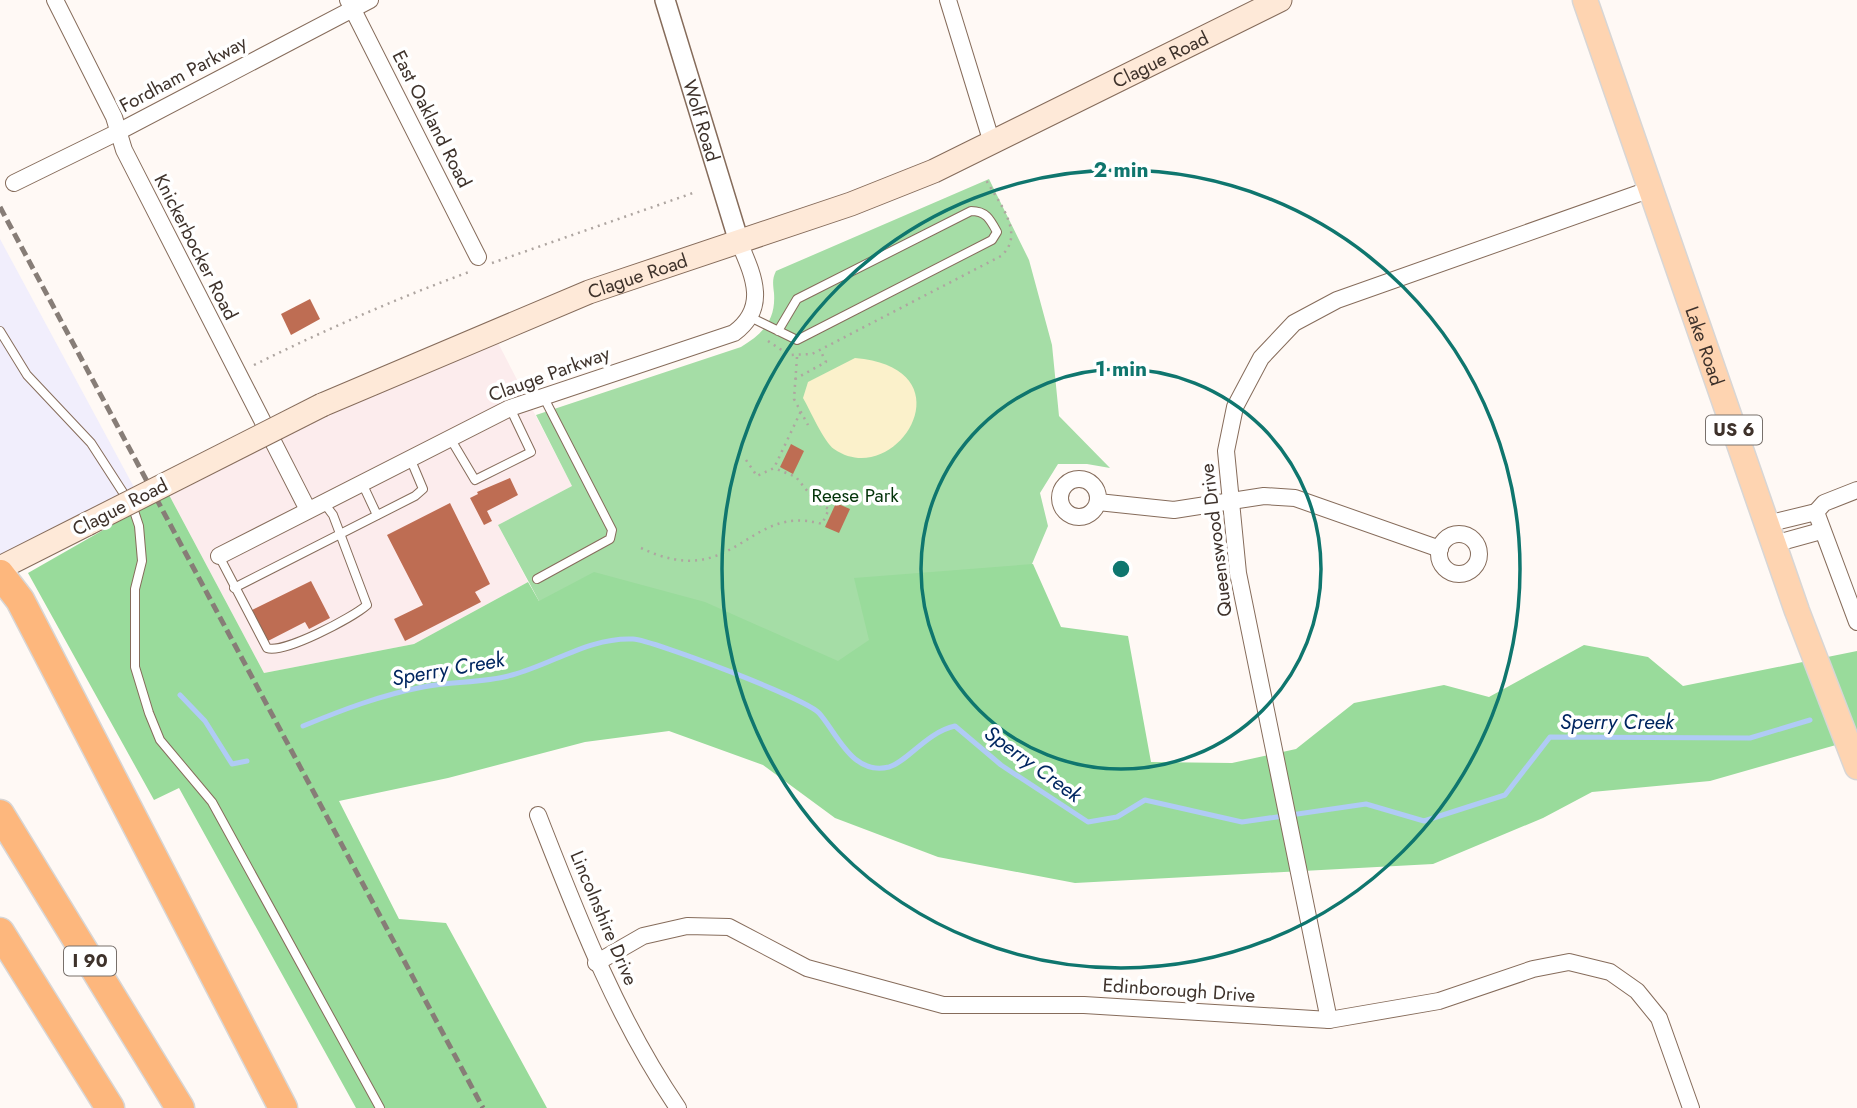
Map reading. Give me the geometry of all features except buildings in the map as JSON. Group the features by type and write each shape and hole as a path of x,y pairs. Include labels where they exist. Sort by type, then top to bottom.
{"highway":[{"path":"0,574 20,600 283,1108"},
{"name":"I 90","path":"0,814 180,1108"},
{"path":"0,932 110,1108"}],"main road":[{"name":"Clague Road","path":"0,568 322,405 589,292 850,204 992,143 1279,0"},
{"name":"Lake Road","path":"1585,0 1770,534 1857,767"}],"street":[{"name":"Knickerbocker Road","path":"55,0 230,361 309,510"},
{"name":"Fordham Parkway","path":"14,183 118,132 350,5 370,0"},
{"name":"Wolf Road","path":"665,0 740,242"},
{"path":"948,0 992,143"},
{"name":"East Oakland Road","path":"350,5 478,257"},
{"name":"Queenswood Drive","path":"1329,1020 1238,573 1226,451 1235,407 1261,358 1294,323 1337,300 1651,189"},
{"path":"740,242 758,292 750,317"},
{"name":"Clauge Parkway","path":"219,556 510,408 734,333 750,317"},
{"path":"1770,534 1816,512 1825,503 1857,490"},
{"path":"1098,502 1174,510 1264,496 1295,498 1440,549"},
{"path":"1816,512 1857,622"},
{"path":"1770,534 1821,531"},
{"name":"Lincolnshire Drive","path":"538,815 596,963 658,1078 678,1108"},
{"name":"Edinborough Drive","path":"596,963 643,936 687,926 729,927 807,968 943,1005 1084,1005 1182,1014 1329,1020 1440,1001 1533,969 1569,962 1610,972 1637,990 1659,1018 1691,1108"}],"lane":[{"path":"750,317 778,331 797,340 992,240 997,232 990,218 980,211 971,211 797,299 788,308 778,331"},
{"path":"0,331 27,375 91,443 133,508 139,526 142,561 135,589 135,667 160,740 212,802 380,1108"},
{"path":"537,579 610,538 612,530 542,396"},
{"path":"450,438 475,480 531,452 510,408"},
{"path":"234,588 423,489 410,458"},
{"path":"362,484 377,515"},
{"path":"219,556 258,637 271,650 339,622 367,605 340,533 324,503"}],"path":[{"path":"795,379 826,362 820,350"},
{"path":"797,357 794,399 808,425"},
{"path":"746,460 757,475 774,468 800,411"},
{"path":"641,548 666,560 704,561 719,556 777,523 805,519 822,524 829,509 817,503 796,477 774,468"}],"shaded area":[{"path":"0,239 136,491 0,562"},
{"path":"496,339 572,486 498,525 528,582 414,644 264,673 168,493 322,417"}],"green space":[{"name":"Reese Park","path":"989,179 1029,260 1052,345 1059,416 1110,468 1087,464 1058,464 1040,493 1048,526 1013,609 996,722 539,601 498,525 572,486 536,415 741,347 756,337 770,319 776,271"},
{"path":"168,493 264,673 414,644 528,582 539,601 594,572 705,602 838,661 869,640 854,578 1033,564 1061,627 1128,636 1151,762 1232,763 1296,749 1354,703 1444,685 1489,697 1584,645 1648,657 1683,686 1857,651 1857,739 1710,781 1592,792 1543,818 1433,864 1075,883 938,857 835,818 763,765 669,731 585,742 448,778 339,801 399,919 446,923 547,1108 356,1108 179,788 154,800 28,573"}],"sand":[{"path":"855,358 891,367 910,382 917,403 912,423 899,442 880,454 858,458 830,445 803,398 808,382"}],"waterway":[{"name":"Sperry Creek","path":"303,726 407,690 501,678 602,642 633,639 729,671 808,706 819,713 847,751 865,765 876,768 896,764 935,734 955,726 1001,765 1088,822 1117,817 1145,800 1242,822 1366,804 1424,821 1505,795 1550,737 1750,738 1810,720"},
{"path":"180,695 205,721 232,764 247,761"}],"railway":[{"path":"0,207 483,1108"}]}
